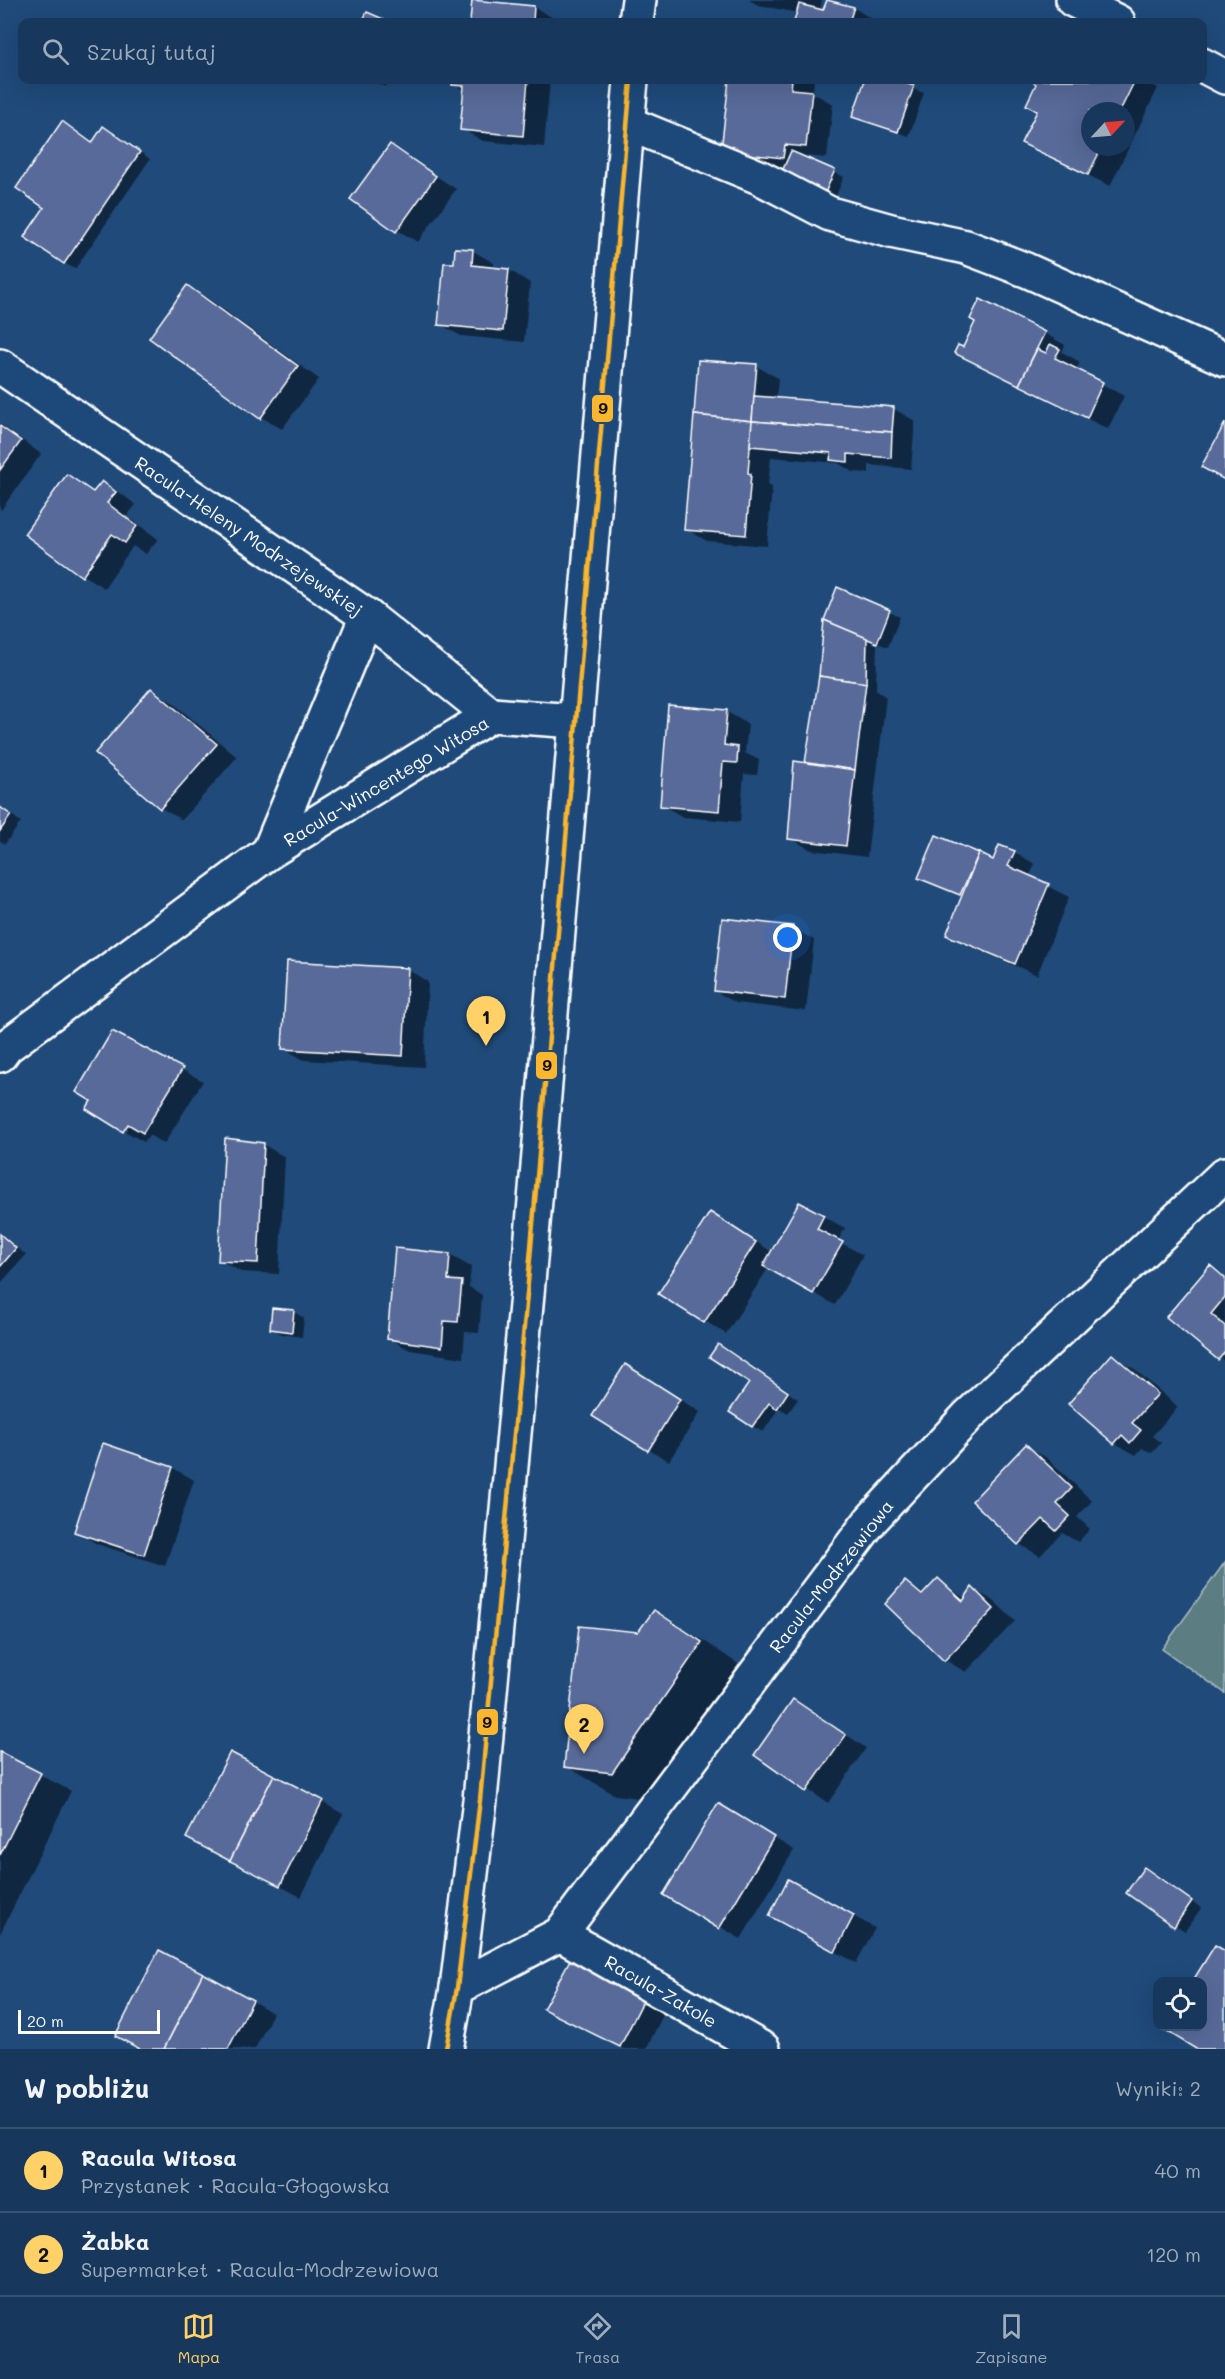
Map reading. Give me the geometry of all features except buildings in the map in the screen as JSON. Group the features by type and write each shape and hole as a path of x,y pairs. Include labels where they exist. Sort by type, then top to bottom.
{"street":[{"path":"637,18 639,0"},
{"path":"1073,0 1110,18"},
{"path":"1207,67 1225,77"},
{"path":"446,2049 457,1988 481,1788 528,1284 631,84"},
{"path":"627,123 759,177 830,214 891,231 966,247 1016,266 1225,359"},
{"name":"Racula-Heleny Modrzejewskiej","path":"0,366 367,616 491,715"},
{"name":"Racula-Wincentego Witosa","path":"269,852 367,616"},
{"name":"Racula-Wincentego Witosa","path":"0,1055 6,1047 269,852 491,715 576,721"},
{"name":"Racula-Modrzewiowa","path":"457,1988 560,1934 871,1520 968,1416 1225,1174"},
{"name":"Racula-Zakole","path":"560,1934 763,2049"}],"green space":[{"path":"1225,1562 1225,1693 1162,1649"}],"transit line":[{"name":"9","path":"446,2049 457,1988 480,1800 527,1294 631,84"}],"place":[{"name":"Racula Witosa","path":"486,1046"},
{"name":"Żabka","path":"584,1754"}]}
